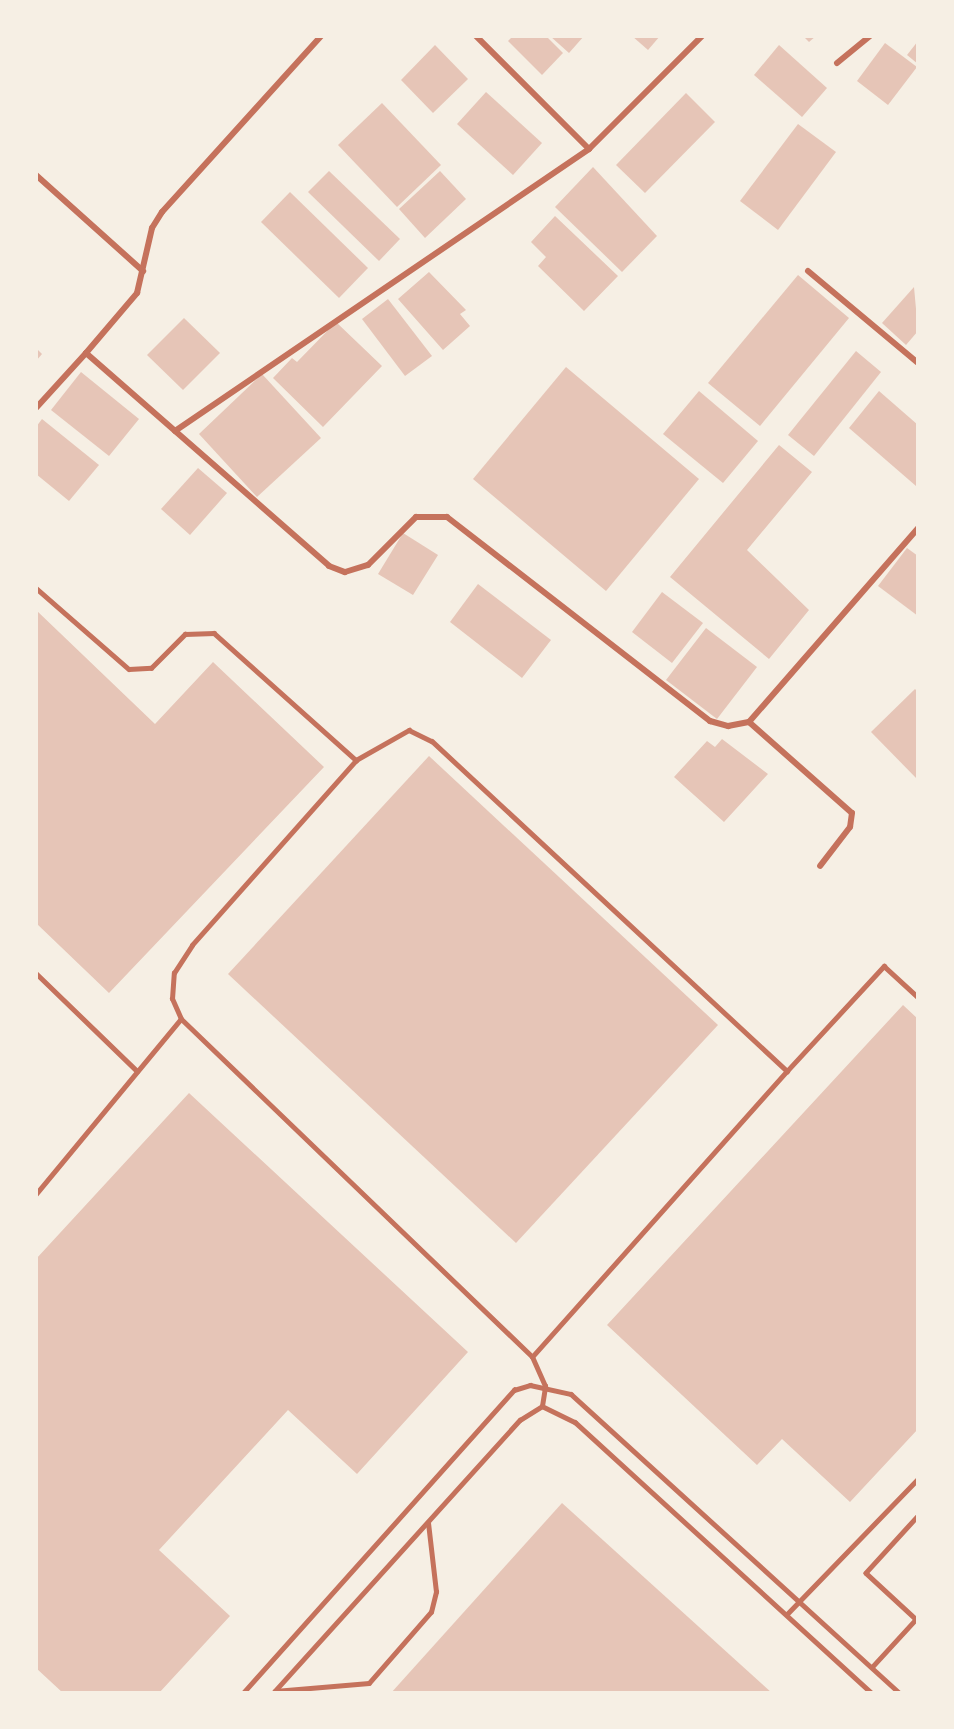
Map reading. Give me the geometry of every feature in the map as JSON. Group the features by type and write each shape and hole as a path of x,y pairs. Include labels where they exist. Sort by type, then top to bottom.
{"street":[{"path":"36,408 126,311 143,271 152,228 162,212 321,36"},
{"path":"476,36 589,149"},
{"path":"175,431 589,149 702,36"},
{"path":"837,63 870,36"},
{"path":"36,175 143,271"},
{"path":"808,271 918,363"},
{"path":"86,353 329,566 356,571 416,517 447,517 710,721 728,726 749,722 918,528"},
{"path":"749,722 852,813 850,827 820,866"}],"lane":[{"path":"36,588 129,669 151,668 185,634 214,633 357,760"},
{"path":"274,1692 520,1420 542,1406 545,1386 532,1357 180,1019 172,999 174,973 192,945 357,760 410,730 432,741 787,1071"},
{"path":"532,1357 787,1071 884,966 918,998"},
{"path":"36,973 136,1071"},
{"path":"36,1194 180,1019"},
{"path":"243,1693 514,1390 545,1386 572,1394 900,1693"},
{"path":"542,1406 574,1422 872,1693"},
{"path":"787,1614 918,1479"},
{"path":"872,1667 917,1620 866,1573 918,1516"},
{"path":"274,1692 369,1683 431,1612 435,1592 428,1523"}],"building":[{"path":"513,36 546,36 563,53 542,75 508,41"},
{"path":"550,36 584,36 569,53"},
{"path":"632,36 660,36 648,50"},
{"path":"803,36 816,36 809,42"},
{"path":"918,41 918,64 907,55"},
{"path":"885,43 917,67 888,105 857,81"},
{"path":"435,45 468,79 433,113 401,80"},
{"path":"779,45 827,88 802,117 754,75"},
{"path":"486,92 542,143 513,175 457,124"},
{"path":"686,93 715,122 645,193 616,165"},
{"path":"382,103 441,165 397,207 338,145"},
{"path":"798,124 836,152 778,230 740,201"},
{"path":"593,167 657,236 622,272 555,207"},
{"path":"329,171 400,239 379,261 308,192"},
{"path":"440,171 466,199 425,238 399,209"},
{"path":"290,192 368,268 339,298 261,222"},
{"path":"555,216 618,276 584,311 538,266 546,257 531,242"},
{"path":"429,272 466,310 460,314 470,326 443,350 398,299"},
{"path":"798,275 849,318 760,426 708,383"},
{"path":"914,287 918,331 906,345 882,323"},
{"path":"388,299 432,356 405,376 362,319"},
{"path":"184,318 220,353 183,390 147,355"},
{"path":"336,322 382,366 323,427 273,378 292,358 297,362"},
{"path":"36,348 42,354 36,361"},
{"path":"856,351 881,372 814,456 788,435"},
{"path":"566,367 699,479 606,591 473,479"},
{"path":"81,372 139,419 109,456 51,410"},
{"path":"262,374 321,438 257,497 199,434"},
{"path":"699,391 758,441 723,483 663,434"},
{"path":"879,391 918,425 916,486 849,428"},
{"path":"42,419 99,465 69,501 36,474 36,427"},
{"path":"779,445 812,472 747,550 809,610 769,659 670,577"},
{"path":"198,468 227,493 190,535 161,509"},
{"path":"403,533 438,555 413,595 378,574"},
{"path":"907,548 918,556 918,616 878,586"},
{"path":"478,584 551,640 522,678 450,622"},
{"path":"662,592 703,623 672,663 632,632"},
{"path":"36,610 155,724 213,662 324,767 109,993 36,923"},
{"path":"706,628 757,667 717,719 666,680"},
{"path":"915,689 918,692 918,780 871,732"},
{"path":"722,739 768,774 724,822 674,777 707,741 715,747"},
{"path":"429,756 718,1025 516,1243 228,974"},
{"path":"903,1005 918,1019 918,1429 850,1502 782,1439 757,1465 607,1325"},
{"path":"189,1093 468,1352 357,1474 288,1410 159,1550 230,1616 159,1693 63,1693 36,1668 36,1259"},
{"path":"562,1503 772,1693 391,1693"}]}
